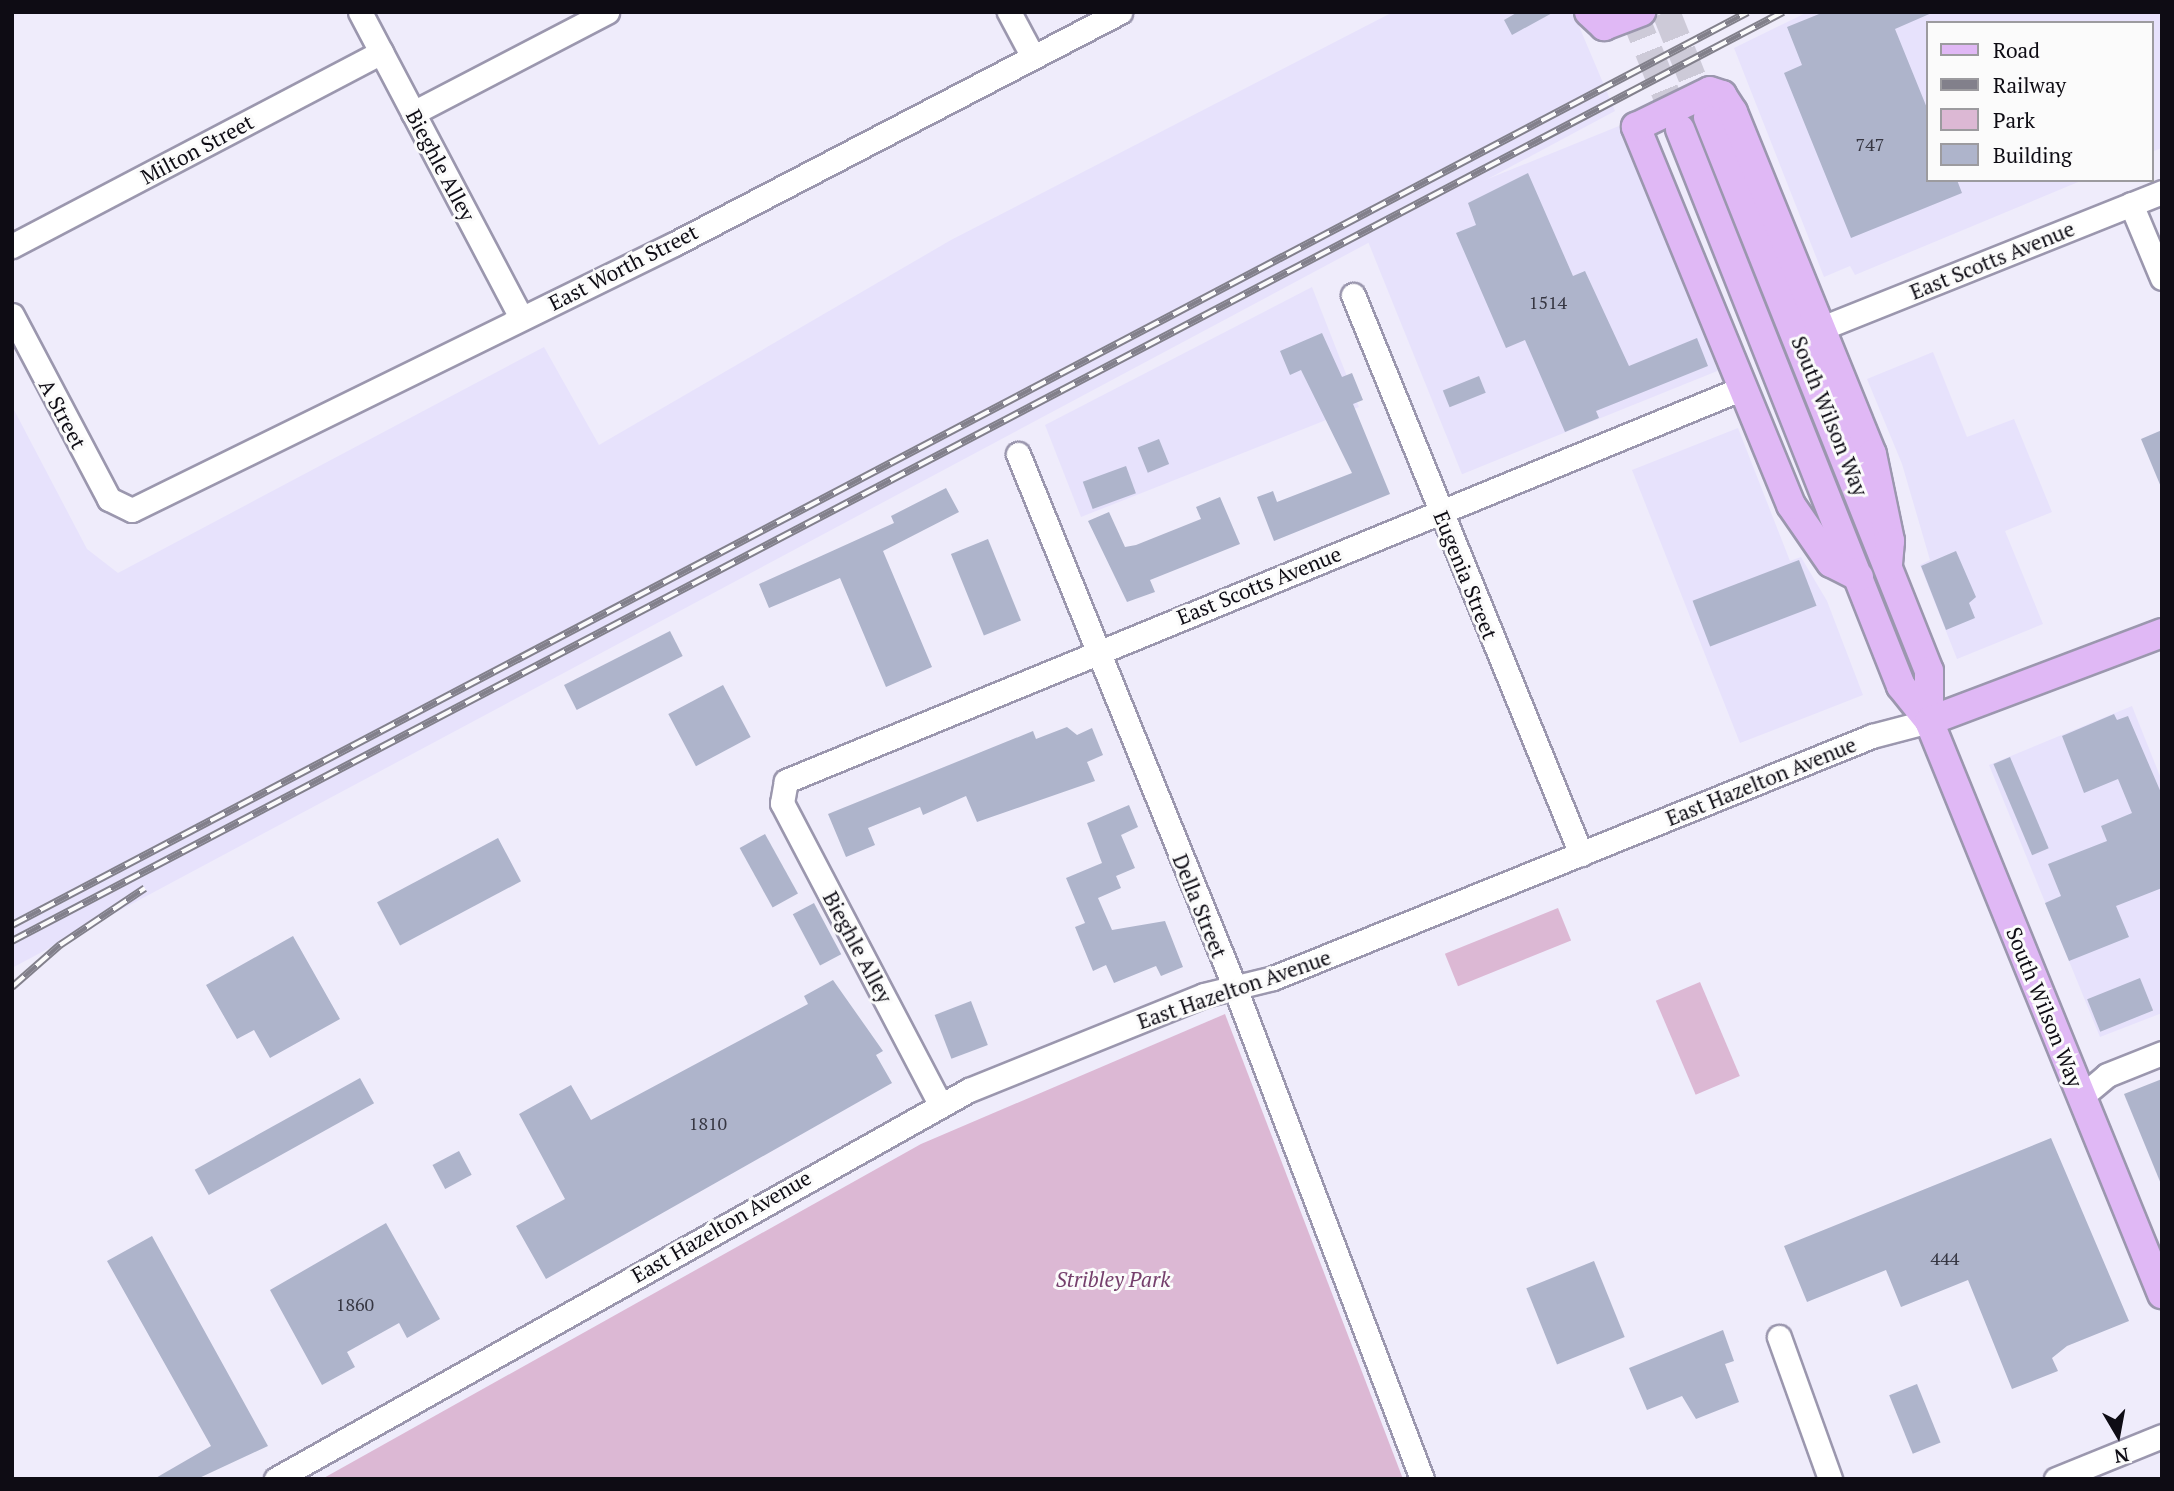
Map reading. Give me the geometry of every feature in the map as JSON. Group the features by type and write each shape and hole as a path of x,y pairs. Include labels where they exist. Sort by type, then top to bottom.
{"main road":[{"path":"1589,12 1604,26 1641,12"},
{"path":"1859,577 1831,563 1791,505 1636,127 1640,120 1710,91 1722,95 1822,328 1881,479 1888,566"},
{"name":"South Wilson Way","path":"1708,117 1928,671 1929,721"},
{"name":"South Wilson Way","path":"1680,129 1901,686 1929,721 2162,1294"},
{"name":"East Hazelton Avenue","path":"1929,721 2162,633"}],"street":[{"name":"Bieghle Alley","path":"360,12 521,318"},
{"path":"413,113 607,12"},
{"path":"1009,12 1033,57"},
{"name":"East Worth Street","path":"122,507 144,506 521,318 1120,12"},
{"name":"Milton Street","path":"12,246 381,52"},
{"name":"East Scotts Avenue","path":"1822,328 2162,192"},
{"path":"2132,204 2162,278"},
{"name":"Eugenia Street","path":"1353,295 1581,854"},
{"name":"A Street","path":"12,315 109,499 122,507"},
{"name":"East Scotts Avenue","path":"782,789 791,777 1742,388"},
{"name":"Della Street","path":"1017,454 1235,988 1422,1479"},
{"name":"East Hazelton Avenue","path":"276,1479 940,1104 1235,988 1273,978 1872,736 1929,721"},
{"name":"Bieghle Alley","path":"782,789 782,803 940,1104"},
{"path":"2081,1097 2107,1075 2162,1053"},
{"path":"1779,1337 1830,1479"},
{"path":"2056,1479 2162,1436"}],"shaded area":[{"path":"1393,12 1573,12 1615,111 12,968 12,406 87,549 118,573 544,347 599,445 951,240"},
{"path":"1808,12 2162,12 2162,148 2153,151 2153,21 1926,21 1926,182 2078,182 1855,275 1850,266 1824,277 1734,48"},
{"path":"1619,126 1718,371 1462,474 1363,229"},
{"path":"1312,287 1359,407 1081,517 1045,425"},
{"path":"1933,352 1967,437 2014,419 2052,512 2005,531 2043,624 1957,659 1920,565 1930,560 1902,464 1867,379"},
{"path":"1738,428 1790,561 1801,557 1827,601 1863,695 1740,743 1632,470"},
{"path":"2132,706 2162,781 2162,1013 2100,1037 1989,765"}],"green space":[{"path":"1558,908 1571,940 1458,986 1445,954"},
{"path":"1700,982 1740,1076 1696,1095 1656,1001"},
{"name":"Stribley Park","path":"1225,1014 1403,1479 322,1479 921,1144"}],"building":[{"path":"1518,12 1554,12 1512,35 1504,20"},
{"path":"1824,12 1934,12 1895,29 1926,106 1926,182 1958,182 1962,193 1851,238 1784,73 1802,65 1787,27"},
{"path":"1528,173 1573,276 1585,271 1629,366 1697,338 1708,366 1596,411 1599,418 1565,432 1525,340 1506,348 1456,233 1476,225 1468,203"},
{"path":"1322,333 1342,377 1352,373 1363,400 1353,404 1390,494 1274,541 1257,497 1273,491 1277,502 1352,473 1301,370 1290,375 1280,351"},
{"path":"1479,376 1486,393 1450,407 1443,391"},
{"path":"2162,430 2162,487 2161,487 2141,439"},
{"path":"1159,439 1169,464 1148,473 1138,448"},
{"path":"1126,466 1136,493 1093,509 1083,482"},
{"path":"946,488 959,512 883,551 932,667 886,687 840,578 769,608 759,584 894,523 891,516"},
{"path":"1220,497 1240,544 1150,580 1155,592 1127,602 1088,521 1109,512 1125,547 1136,545 1201,519 1196,507"},
{"path":"988,539 1021,621 984,636 951,554"},
{"path":"1956,551 1976,597 1969,603 1975,618 1946,630 1921,566"},
{"path":"1799,560 1817,606 1710,647 1693,601"},
{"path":"670,631 683,656 577,710 564,685"},
{"path":"723,685 751,737 696,766 668,714"},
{"path":"2114,714 2117,720 2128,716 2162,795 2162,888 2116,906 2129,937 2069,961 2045,903 2061,896 2048,864 2107,841 2101,826 2132,813 2118,779 2084,793 2062,736"},
{"path":"1067,727 1077,735 1092,728 1103,755 1087,762 1095,781 977,822 966,796 923,815 920,807 868,828 875,845 846,857 828,814 1033,731 1036,739"},
{"path":"2010,757 2049,848 2032,855 1993,764"},
{"path":"1129,805 1138,827 1121,835 1135,868 1116,876 1121,888 1098,898 1112,930 1165,921 1183,967 1161,976 1156,966 1114,983 1106,965 1093,971 1075,927 1085,923 1066,878 1102,863 1087,823"},
{"path":"765,834 798,893 773,908 740,848"},
{"path":"498,838 521,881 400,946 377,902"},
{"path":"814,903 841,954 820,965 793,914"},
{"path":"293,936 340,1019 270,1058 254,1030 237,1039 206,985"},
{"path":"2140,978 2153,1010 2100,1032 2087,999"},
{"path":"833,980 883,1051 876,1055 892,1083 546,1279 516,1226 565,1199 519,1114 571,1085 591,1120 808,1004 804,996"},
{"path":"971,1001 988,1045 951,1059 935,1015"},
{"path":"360,1078 374,1103 209,1195 195,1170"},
{"path":"2162,1079 2162,1184 2161,1184 2124,1094"},
{"path":"2051,1138 2129,1321 2067,1346 2052,1358 2058,1371 2012,1389 1968,1280 1901,1307 1886,1270 1807,1302 1784,1246"},
{"path":"459,1151 472,1175 445,1189 433,1165"},
{"path":"386,1223 440,1319 407,1338 399,1323 347,1352 355,1367 322,1385 270,1290"},
{"path":"152,1236 268,1446 197,1479 154,1479 211,1446 107,1261"},
{"path":"1594,1261 1625,1337 1557,1364 1526,1288"},
{"path":"1723,1330 1734,1361 1725,1364 1739,1402 1696,1419 1682,1396 1647,1410 1629,1368"},
{"path":"1917,1384 1941,1442 1913,1454 1889,1395"}],"tunnel":[{"path":"1633,12 1680,129"},
{"path":"1666,12 1708,117"}],"railway":[{"path":"12,925 1748,12"},
{"path":"12,941 1783,12"},
{"path":"12,987 60,945 145,888"}]}
